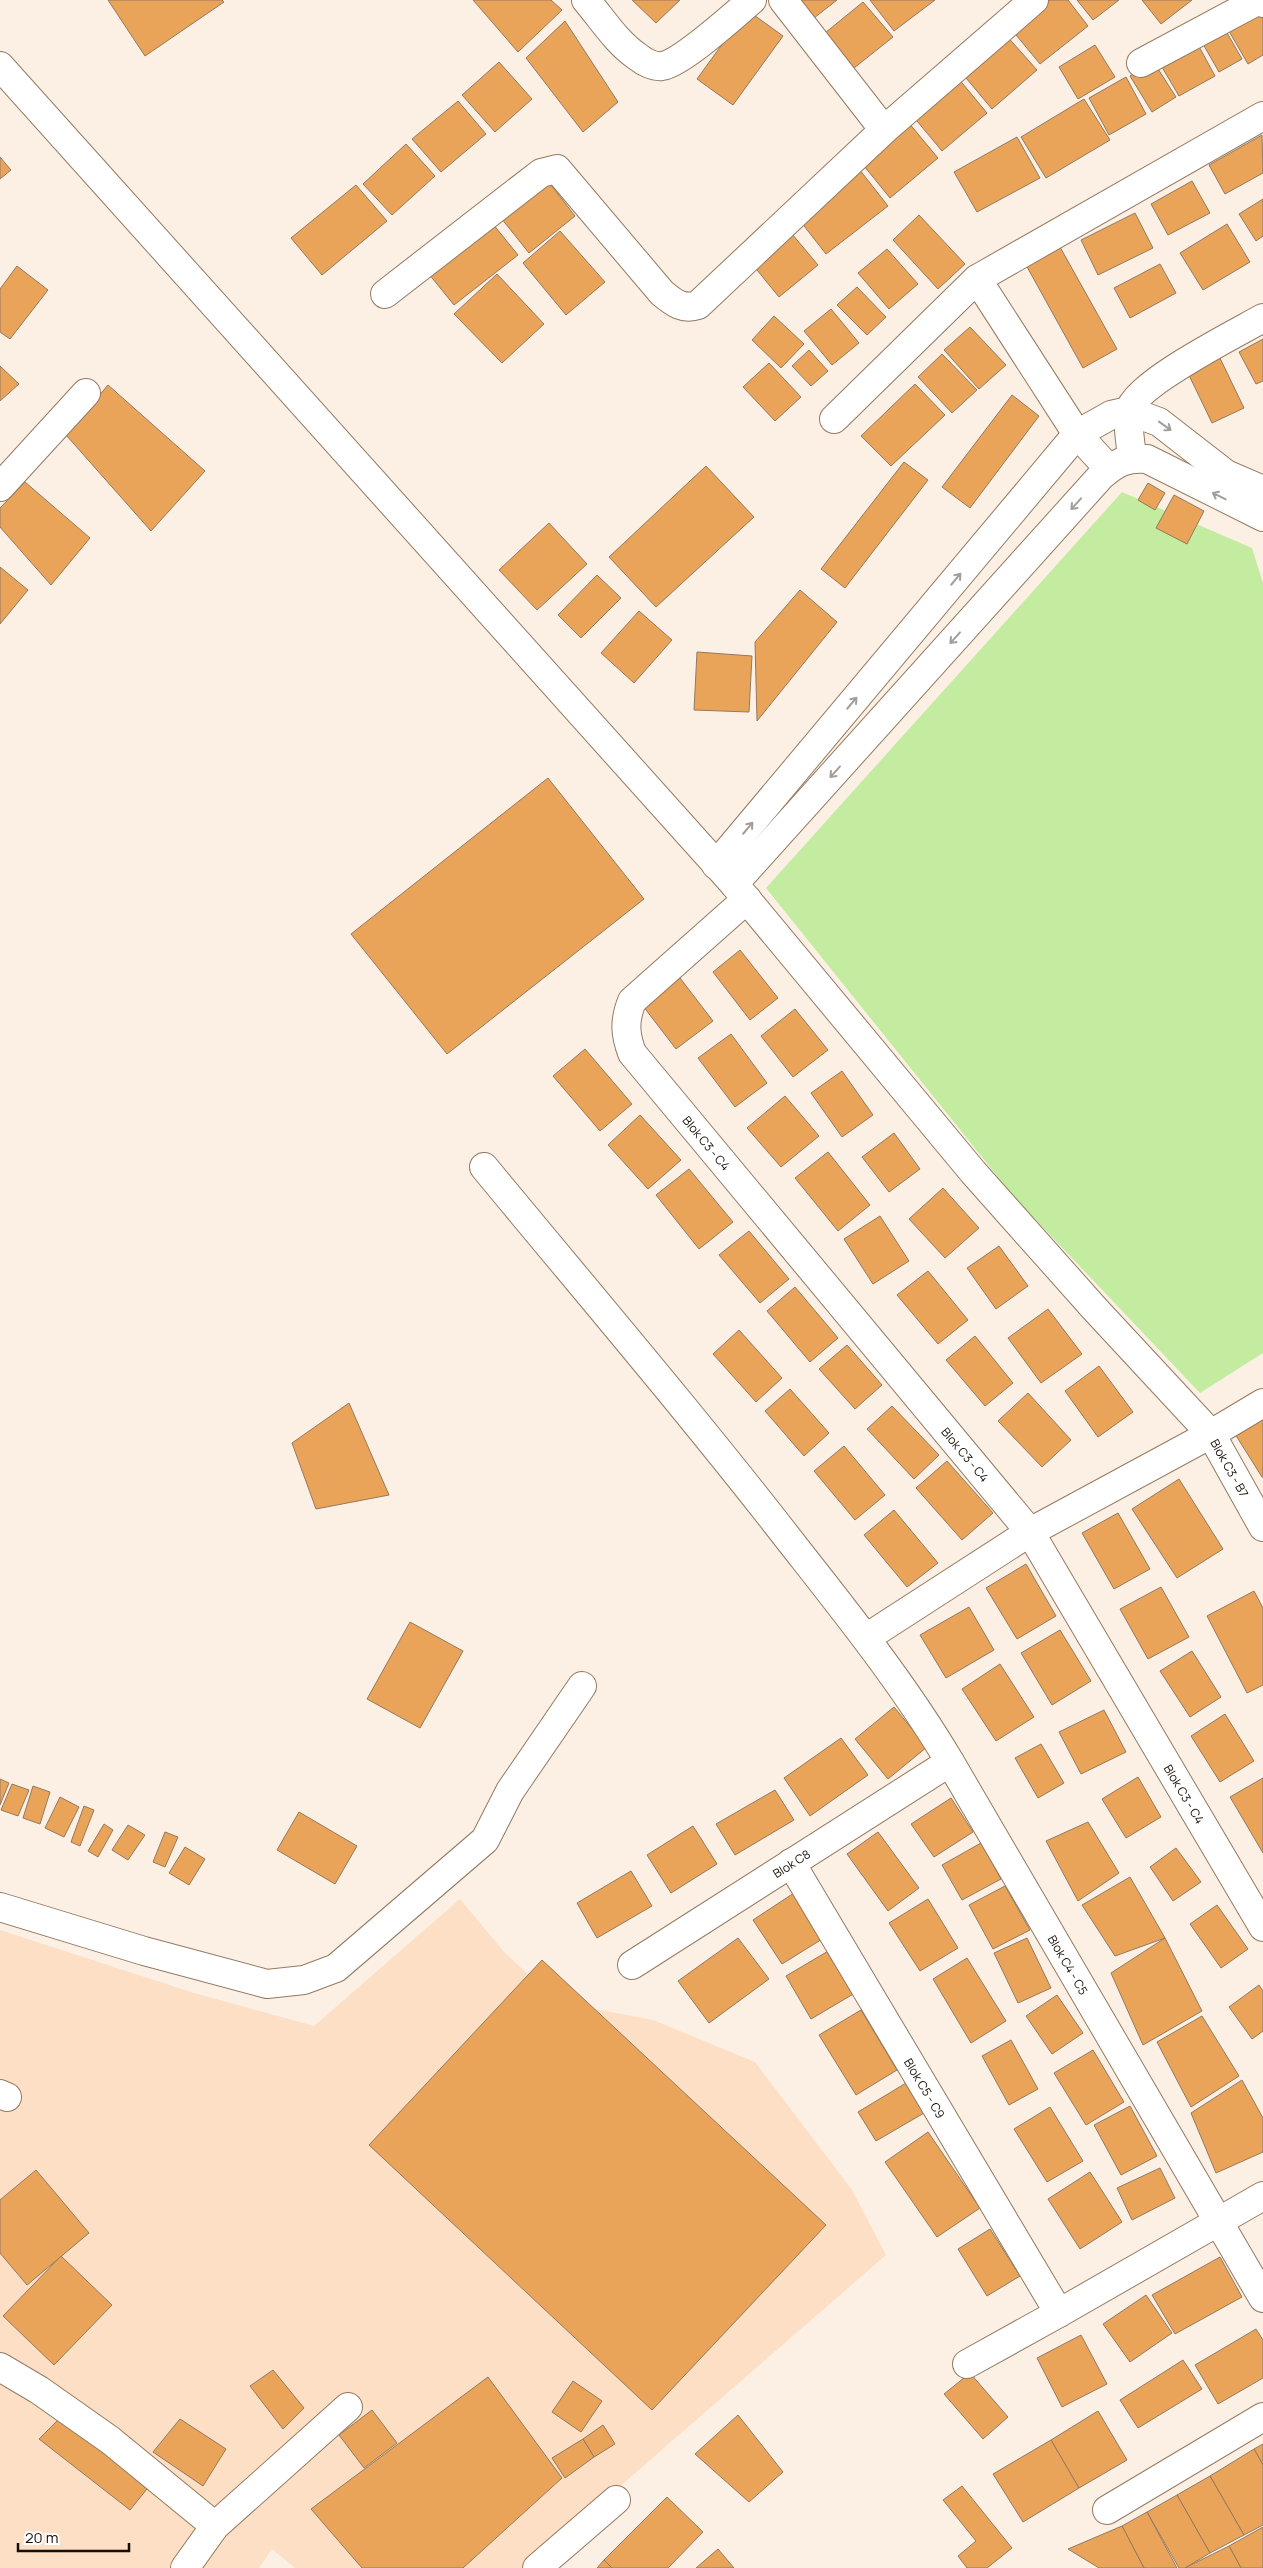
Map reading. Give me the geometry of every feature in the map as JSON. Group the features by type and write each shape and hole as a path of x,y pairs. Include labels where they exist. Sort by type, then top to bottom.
{"street":[{"path":"586,0 625,47 638,58 653,65 663,66 682,57 752,0"},
{"path":"783,0 884,130"},
{"path":"385,294 541,173 557,169 662,293 675,303 688,308 698,305 884,130 1034,0"},
{"path":"1141,63 1257,1 1263,3"},
{"name":"Blok C3 - B7","path":"0,66 733,883 973,1172 1094,1308 1211,1434 1263,1527"},
{"path":"834,419 977,279 1263,116"},
{"path":"977,279 1077,434 1120,463 1147,460 1263,518"},
{"path":"733,883 1120,463 1129,411 1136,399 1180,364 1263,318"},
{"path":"0,487 86,392"},
{"path":"733,883 1077,434 1111,416 1129,411 1159,422 1226,474 1263,490"},
{"name":"Blok C3 - C4","path":"733,883 632,1001 626,1016 626,1034 632,1054 1030,1532 1263,1927"},
{"name":"Blok C4 - C5","path":"484,1167 748,1486 866,1638 950,1762 1263,2298"},
{"path":"866,1638 1030,1532 1211,1434 1263,1403"},
{"path":"0,1907 144,1951 267,1984 304,1980 336,1968 485,1840 510,1791 582,1686"},
{"name":"Blok C8","path":"632,1965 950,1762"},
{"name":"Blok C5 - C9","path":"791,1863 1059,2314"},
{"path":"967,2364 1059,2314 1263,2196"},
{"path":"0,2367 39,2390 110,2440 215,2526"},
{"path":"185,2568 215,2526 348,2407"},
{"path":"1108,2510 1263,2416"},
{"path":"537,2568 616,2500"}],"shaded area":[{"path":"460,1899 504,1952 558,2002 653,2020 755,2062 852,2190 886,2255 526,2568 295,2568 272,2549 259,2568 0,2568 0,1930 194,1993 314,2026"}],"green space":[{"path":"1122,492 1252,548 1263,583 1263,1353 1200,1393 1014,1197 766,888"}],"building":[{"path":"108,0 222,0 224,2 145,56"},
{"path":"473,0 551,0 562,10 518,52"},
{"path":"632,0 680,0 656,23"},
{"path":"800,0 837,0 814,18"},
{"path":"870,0 935,0 894,31"},
{"path":"1050,0 1068,0 1088,26 1040,64 1012,30"},
{"path":"1077,0 1119,0 1093,20"},
{"path":"1142,0 1192,0 1161,24"},
{"path":"863,2 893,37 854,68 825,33"},
{"path":"1258,7 1263,16 1263,55 1248,64 1226,26"},
{"path":"747,10 783,36 733,105 697,79"},
{"path":"565,21 618,102 583,132 526,58"},
{"path":"1222,24 1242,59 1219,72 1199,37"},
{"path":"1005,34 1037,70 992,109 961,72"},
{"path":"1196,41 1215,76 1179,96 1159,62"},
{"path":"1095,45 1115,77 1078,99 1059,67"},
{"path":"1153,61 1176,97 1152,112 1130,76"},
{"path":"499,62 532,99 495,132 462,95"},
{"path":"1126,77 1146,114 1109,135 1089,98"},
{"path":"958,78 987,113 942,151 912,115"},
{"path":"1084,99 1110,140 1046,178 1021,137"},
{"path":"458,101 486,134 441,172 412,139"},
{"path":"908,122 938,158 890,198 860,161"},
{"path":"1262,135 1263,173 1225,194 1209,165"},
{"path":"1017,137 1040,178 977,212 954,172"},
{"path":"406,144 435,176 392,215 363,184"},
{"path":"0,157 11,170 0,179"},
{"path":"859,169 888,206 826,254 797,217"},
{"path":"544,176 575,216 529,253 497,213"},
{"path":"1192,181 1210,213 1168,235 1151,204"},
{"path":"356,185 387,221 322,275 291,238"},
{"path":"1263,199 1263,236 1256,241 1239,214"},
{"path":"1135,213 1153,248 1098,275 1081,240"},
{"path":"919,215 965,264 938,289 893,240"},
{"path":"488,218 518,255 454,305 424,268"},
{"path":"1227,224 1250,262 1203,290 1180,253"},
{"path":"787,228 818,265 779,297 748,259"},
{"path":"560,231 605,282 566,315 523,263"},
{"path":"1060,247 1117,349 1083,368 1026,265"},
{"path":"887,249 918,284 889,309 858,273"},
{"path":"1160,264 1176,293 1130,318 1114,288"},
{"path":"17,266 48,290 10,339 0,332 0,289"},
{"path":"497,274 544,324 502,363 454,314"},
{"path":"857,287 886,317 867,335 837,305"},
{"path":"831,309 859,343 832,365 804,331"},
{"path":"774,316 804,344 781,368 752,340"},
{"path":"970,327 1006,365 979,389 944,350"},
{"path":"1263,339 1263,381 1256,384 1239,352"},
{"path":"809,350 828,371 811,386 792,366"},
{"path":"942,354 977,390 952,413 918,377"},
{"path":"1218,354 1244,408 1212,423 1186,369"},
{"path":"769,363 801,397 775,421 743,387"},
{"path":"0,366 19,384 0,401"},
{"path":"915,384 945,415 891,466 861,436"},
{"path":"108,385 205,471 151,531 66,435"},
{"path":"1012,395 1039,416 970,508 942,487"},
{"path":"904,462 928,480 845,588 821,569"},
{"path":"706,466 754,517 656,607 609,557"},
{"path":"25,482 90,538 51,585 0,527 0,508"},
{"path":"1148,483 1165,493 1155,510 1138,500"},
{"path":"1174,495 1204,511 1187,544 1156,528"},
{"path":"549,523 587,564 537,610 499,570"},
{"path":"0,567 28,590 0,624"},
{"path":"597,575 621,598 581,638 558,615"},
{"path":"800,590 837,622 757,721 755,642"},
{"path":"639,611 672,640 634,683 601,653"},
{"path":"697,652 752,656 749,712 694,710"},
{"path":"548,778 644,899 447,1054 351,934"},
{"path":"740,950 778,998 750,1020 713,972"},
{"path":"680,978 713,1021 676,1049 643,1006"},
{"path":"795,1009 828,1050 793,1077 761,1036"},
{"path":"731,1034 767,1083 735,1107 698,1058"},
{"path":"585,1049 632,1104 600,1131 553,1076"},
{"path":"842,1071 873,1115 842,1137 811,1093"},
{"path":"785,1096 819,1136 781,1167 747,1128"},
{"path":"640,1115 681,1160 648,1189 608,1145"},
{"path":"894,1133 920,1169 889,1192 862,1157"},
{"path":"828,1152 870,1205 838,1231 795,1178"},
{"path":"689,1169 733,1222 699,1249 656,1195"},
{"path":"943,1188 979,1228 945,1258 909,1219"},
{"path":"880,1216 909,1261 873,1284 844,1239"},
{"path":"749,1231 789,1279 760,1303 719,1255"},
{"path":"999,1246 1028,1286 996,1309 967,1268"},
{"path":"928,1271 968,1320 938,1344 897,1295"},
{"path":"795,1287 838,1338 810,1362 767,1311"},
{"path":"1048,1309 1082,1354 1041,1383 1008,1338"},
{"path":"739,1330 782,1378 756,1402 713,1354"},
{"path":"975,1336 1013,1383 985,1406 946,1360"},
{"path":"847,1345 882,1385 855,1409 819,1369"},
{"path":"1099,1366 1133,1412 1098,1437 1065,1391"},
{"path":"790,1389 829,1433 804,1456 765,1411"},
{"path":"1028,1393 1071,1440 1042,1467 998,1421"},
{"path":"349,1403 389,1495 316,1509 292,1443"},
{"path":"892,1406 939,1455 914,1479 867,1429"},
{"path":"1263,1417 1263,1477 1262,1477 1235,1434"},
{"path":"844,1446 885,1495 855,1520 814,1471"},
{"path":"947,1461 993,1513 962,1540 916,1488"},
{"path":"1179,1479 1223,1549 1177,1578 1132,1509"},
{"path":"894,1510 938,1563 907,1587 864,1535"},
{"path":"1118,1513 1150,1569 1114,1589 1082,1533"},
{"path":"1026,1564 1056,1616 1017,1639 986,1588"},
{"path":"1161,1587 1189,1637 1148,1659 1120,1609"},
{"path":"1254,1591 1263,1608 1263,1685 1247,1693 1207,1616"},
{"path":"969,1607 994,1650 946,1678 920,1635"},
{"path":"410,1622 463,1651 420,1728 367,1699"},
{"path":"1060,1630 1091,1681 1052,1705 1021,1653"},
{"path":"1192,1651 1221,1697 1190,1717 1160,1671"},
{"path":"1000,1664 1034,1717 996,1741 962,1689"},
{"path":"894,1707 927,1747 888,1779 855,1739"},
{"path":"1104,1710 1126,1752 1081,1774 1059,1732"},
{"path":"1225,1714 1254,1761 1220,1782 1191,1736"},
{"path":"841,1738 868,1775 810,1816 784,1778"},
{"path":"1041,1744 1064,1783 1038,1798 1015,1758"},
{"path":"1138,1777 1161,1817 1126,1838 1102,1799"},
{"path":"1263,1778 1263,1853 1230,1797"},
{"path":"0,1779 9,1783 0,1805"},
{"path":"12,1784 29,1790 18,1816 1,1810"},
{"path":"33,1786 50,1792 40,1824 23,1818"},
{"path":"775,1790 794,1820 735,1855 716,1824"},
{"path":"60,1797 79,1807 64,1837 45,1828"},
{"path":"951,1798 973,1832 934,1857 911,1824"},
{"path":"84,1806 94,1810 80,1846 71,1842"},
{"path":"299,1812 357,1846 335,1884 277,1850"},
{"path":"1088,1822 1119,1873 1078,1901 1046,1841"},
{"path":"104,1824 113,1830 98,1857 88,1851"},
{"path":"128,1825 145,1835 128,1860 112,1850"},
{"path":"693,1826 717,1864 671,1893 647,1855"},
{"path":"165,1832 178,1837 165,1867 153,1862"},
{"path":"878,1832 919,1888 888,1911 847,1854"},
{"path":"981,1843 1001,1879 962,1900 942,1865"},
{"path":"185,1847 205,1859 189,1885 169,1873"},
{"path":"1176,1848 1201,1882 1173,1901 1150,1867"},
{"path":"631,1871 652,1906 597,1938 577,1903"},
{"path":"1130,1877 1165,1938 1115,1956 1082,1905"},
{"path":"1005,1886 1030,1930 993,1949 969,1905"},
{"path":"797,1891 827,1936 782,1964 753,1920"},
{"path":"928,1899 958,1948 920,1971 889,1923"},
{"path":"1217,1905 1248,1949 1221,1968 1190,1924"},
{"path":"738,1938 769,1979 709,2023 678,1981"},
{"path":"1027,1938 1051,1988 1018,2003 994,1953"},
{"path":"1165,1938 1202,2011 1143,2045 1111,1973"},
{"path":"830,1950 855,1993 811,2019 786,1976"},
{"path":"967,1958 1006,2021 971,2043 933,1979"},
{"path":"542,1960 826,2225 652,2410 369,2145"},
{"path":"1259,1985 1263,1991 1263,2031 1252,2039 1229,2007"},
{"path":"1057,1995 1083,2033 1052,2054 1026,2016"},
{"path":"861,2010 897,2070 856,2095 819,2035"},
{"path":"1202,2016 1239,2076 1191,2107 1157,2042"},
{"path":"1011,2040 1038,2089 1009,2105 982,2056"},
{"path":"1093,2050 1124,2102 1086,2125 1054,2073"},
{"path":"1242,2080 1263,2118 1263,2152 1216,2173 1191,2113"},
{"path":"906,2083 924,2113 876,2141 858,2112"},
{"path":"1130,2106 1157,2156 1121,2175 1094,2125"},
{"path":"1050,2107 1083,2161 1047,2182 1014,2129"},
{"path":"928,2132 980,2208 937,2237 885,2162"},
{"path":"1160,2168 1175,2198 1132,2220 1117,2188"},
{"path":"36,2170 89,2233 27,2285 0,2253 0,2200"},
{"path":"1090,2172 1122,2222 1080,2249 1048,2199"},
{"path":"990,2229 1020,2276 987,2296 958,2249"},
{"path":"61,2256 112,2305 54,2365 3,2316"},
{"path":"1220,2257 1242,2297 1175,2334 1152,2295"},
{"path":"1146,2295 1172,2333 1130,2362 1103,2324"},
{"path":"1256,2329 1263,2340 1263,2378 1218,2404 1195,2365"},
{"path":"1081,2335 1107,2384 1062,2407 1037,2358"},
{"path":"1183,2360 1202,2389 1138,2428 1120,2400"},
{"path":"273,2370 304,2408 283,2429 250,2386"},
{"path":"970,2373 1008,2417 983,2439 944,2394"},
{"path":"488,2377 562,2478 463,2568 362,2568 311,2509"},
{"path":"573,2381 602,2401 581,2432 552,2412"},
{"path":"372,2410 397,2443 364,2468 339,2435"},
{"path":"1098,2411 1127,2460 1079,2488 1051,2440"},
{"path":"738,2415 783,2472 749,2502 695,2454"},
{"path":"62,2416 151,2484 130,2510 39,2439"},
{"path":"180,2419 226,2449 203,2486 153,2452"},
{"path":"603,2425 615,2444 594,2457 583,2439"},
{"path":"583,2439 594,2457 565,2478 552,2458"},
{"path":"1051,2440 1079,2488 1023,2522 993,2474"},
{"path":"1263,2444 1263,2465 1254,2449"},
{"path":"1254,2449 1263,2465 1263,2525 1244,2535 1210,2476"},
{"path":"1210,2476 1244,2535 1210,2553 1177,2495"},
{"path":"962,2486 1012,2548 987,2568 967,2568 958,2556 976,2541 943,2500"},
{"path":"1177,2495 1210,2553 1185,2568 1179,2568 1147,2512"},
{"path":"667,2497 703,2532 668,2568 612,2568 604,2560"},
{"path":"1147,2512 1177,2568 1144,2568 1122,2526"},
{"path":"1122,2526 1144,2568 1099,2568 1068,2549"},
{"path":"1263,2527 1263,2568 1241,2568 1229,2546"},
{"path":"1229,2546 1241,2568 1185,2568"},
{"path":"718,2549 734,2568 696,2568"},
{"path":"604,2560 612,2568 597,2568"}]}
